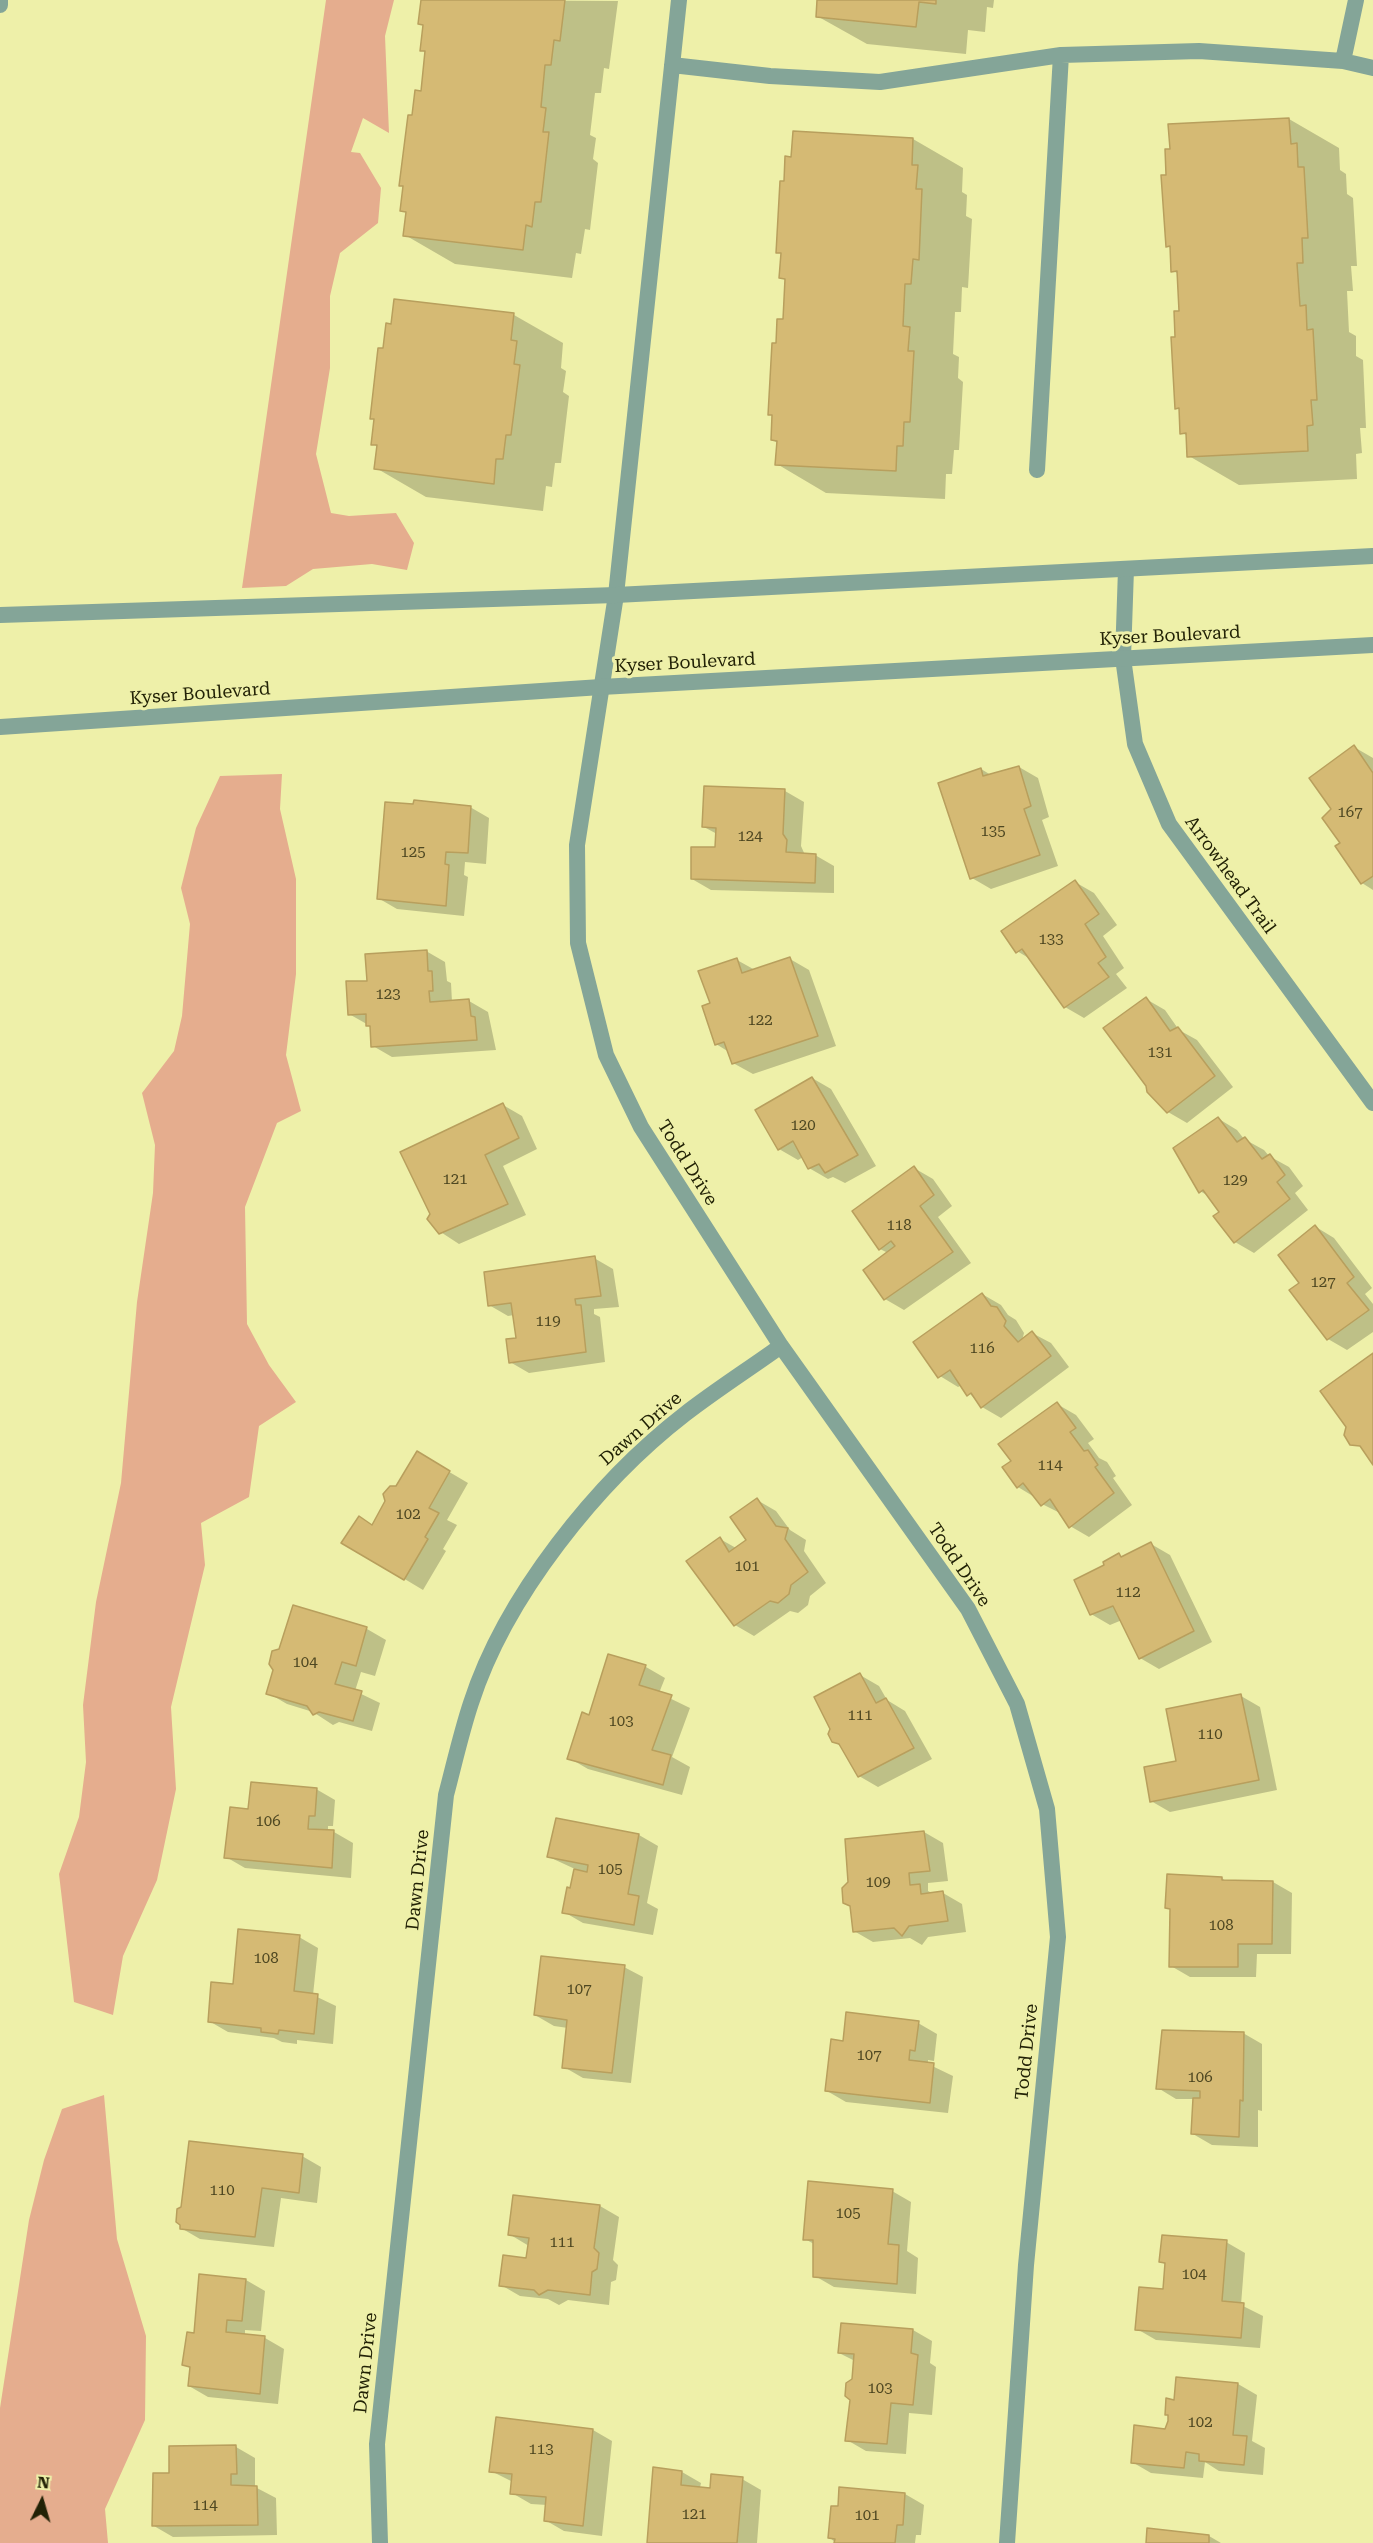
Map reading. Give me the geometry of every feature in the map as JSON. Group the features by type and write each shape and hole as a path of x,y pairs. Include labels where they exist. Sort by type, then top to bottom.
{"street":[{"path":"0,0 0,5"},
{"name":"Todd Drive","path":"679,0 616,595 577,845 578,943 606,1055 641,1127 781,1346 968,1609 1017,1704 1047,1809 1059,1937 1026,2265 1007,2543"},
{"path":"1343,61 1356,0"},
{"path":"672,65 770,76 880,82 1061,55 1199,51 1343,61 1373,68"},
{"path":"1037,470 1061,55"},
{"path":"0,615 616,595 1373,556"},
{"name":"Arrowhead Trail","path":"1126,569 1123,658 1135,744 1169,824 1373,1103"},
{"name":"Kyser Boulevard","path":"0,727 601,687 1373,645"},
{"name":"Dawn Drive","path":"380,2543 377,2444 446,1795 471,1702 502,1630 542,1565 615,1476 683,1415 781,1346"}],"shaded area":[{"path":"326,0 394,0 385,36 389,133 363,118 351,152 360,153 381,188 378,223 340,253 330,296 330,368 316,454 331,513 349,516 396,513 414,543 407,570 372,564 313,569 286,586 242,588"},
{"path":"282,774 280,809 296,879 296,974 286,1055 301,1111 277,1123 245,1207 247,1324 269,1365 296,1402 259,1426 249,1497 201,1523 205,1565 171,1707 176,1789 157,1880 123,1956 113,2015 74,2002 59,1874 79,1817 86,1762 83,1705 96,1602 121,1483 137,1302 153,1193 155,1145 142,1093 174,1051 182,1016 190,924 181,888 196,828 220,776"},
{"path":"104,2095 117,2239 146,2336 145,2420 105,2509 108,2543 0,2543 0,2408 29,2220 44,2160 62,2109"}],"building":[{"path":"421,0 565,0 560,41 554,40 551,65 545,65 541,107 546,108 543,132 549,132 541,202 535,202 532,227 526,225 523,250 403,236 406,212 400,211 403,186 399,186 408,115 412,115 415,90 421,91 425,51 420,51 423,25 418,24"},
{"path":"817,0 936,0 936,4 919,2 916,27 816,17"},
{"path":"1289,118 1291,144 1297,143 1298,167 1304,167 1308,238 1302,238 1303,263 1297,263 1300,306 1306,305 1307,330 1313,329 1317,400 1311,400 1313,425 1307,426 1308,451 1187,457 1186,433 1180,434 1179,408 1175,409 1171,337 1175,337 1174,311 1179,311 1177,271 1171,272 1170,246 1166,247 1161,175 1166,175 1165,149 1170,149 1168,124"},
{"path":"793,131 913,138 912,165 918,165 916,189 922,189 919,260 913,259 911,284 905,284 903,326 910,327 908,351 914,351 910,422 904,422 903,446 897,446 896,471 775,465 777,441 771,440 772,415 768,415 772,343 776,343 777,319 783,319 785,279 779,278 781,253 776,253 780,181 784,181 785,156 791,157"},
{"path":"394,299 514,313 511,340 517,341 514,364 520,365 511,435 506,435 503,459 496,459 494,484 374,469 377,445 371,445 374,419 370,419 378,348 383,348 386,323 391,324"},
{"path":"1354,745 1373,773 1373,876 1361,884 1335,846 1340,843 1322,818 1331,809 1309,778"},
{"path":"1019,766 1031,806 1024,809 1040,855 970,879 938,783 981,768 983,776"},
{"path":"704,786 785,789 783,834 787,840 786,852 816,854 815,883 691,879 691,847 715,847 716,828 702,827"},
{"path":"414,800 471,806 468,853 446,852 445,864 449,865 446,906 377,899 385,802 413,804"},
{"path":"1075,880 1099,914 1085,924 1106,957 1098,963 1109,977 1064,1008 1022,949 1016,953 1001,931"},
{"path":"427,950 428,971 432,971 433,991 429,991 430,1002 469,999 471,1016 475,1017 477,1040 371,1047 370,1026 366,1026 366,1014 348,1015 346,981 367,981 365,954"},
{"path":"790,957 818,1036 732,1064 724,1042 715,1045 702,1006 710,1003 698,971 737,958 742,973"},
{"path":"1146,997 1170,1031 1178,1027 1215,1076 1167,1113 1147,1092 1146,1086 1103,1028"},
{"path":"812,1077 858,1155 825,1173 819,1164 808,1169 793,1141 778,1150 755,1110"},
{"path":"503,1103 519,1138 485,1155 508,1204 439,1234 427,1219 430,1214 400,1152"},
{"path":"1218,1117 1237,1142 1245,1137 1262,1159 1270,1154 1285,1175 1277,1182 1290,1199 1234,1243 1213,1216 1219,1212 1203,1190 1199,1193 1173,1148"},
{"path":"914,1166 934,1195 920,1206 953,1252 884,1300 863,1270 895,1246 891,1241 879,1250 852,1211"},
{"path":"1315,1225 1354,1277 1347,1283 1369,1310 1327,1340 1289,1290 1299,1283 1278,1255"},
{"path":"595,1256 601,1296 575,1299 576,1305 581,1305 586,1352 509,1363 506,1339 516,1338 511,1303 488,1306 484,1272"},
{"path":"982,1293 991,1306 997,1307 1006,1321 1004,1326 1018,1342 1032,1331 1051,1356 981,1408 971,1393 967,1396 950,1370 938,1378 913,1342"},
{"path":"1373,1353 1373,1465 1360,1446 1350,1445 1344,1435 1346,1427 1320,1391"},
{"path":"1057,1402 1076,1428 1070,1432 1084,1451 1088,1450 1098,1465 1095,1467 1114,1493 1069,1528 1050,1499 1041,1506 1023,1483 1017,1488 1002,1467 1011,1461 998,1444"},
{"path":"417,1451 450,1471 429,1508 439,1513 425,1537 428,1539 404,1580 341,1543 359,1516 372,1525 385,1501 383,1494 390,1486 396,1486"},
{"path":"757,1498 776,1526 788,1528 785,1539 808,1572 791,1585 789,1594 778,1603 770,1601 734,1626 686,1561 720,1537 729,1552 746,1540 730,1517"},
{"path":"1151,1542 1194,1631 1139,1659 1113,1606 1090,1615 1074,1580 1104,1565 1103,1562 1119,1553 1121,1557"},
{"path":"293,1605 367,1627 356,1666 342,1662 335,1684 362,1691 353,1721 319,1712 313,1715 307,1706 266,1694 273,1670 269,1664 272,1651 279,1649"},
{"path":"608,1654 646,1665 639,1685 672,1695 652,1750 671,1755 663,1785 567,1759 582,1712 589,1715"},
{"path":"860,1673 876,1703 886,1698 914,1748 858,1777 839,1744 832,1742 828,1734 830,1729 814,1697"},
{"path":"1241,1694 1259,1780 1150,1802 1144,1767 1176,1761 1166,1709"},
{"path":"251,1782 317,1788 315,1816 309,1816 308,1829 334,1830 332,1868 224,1858 230,1807 248,1809"},
{"path":"556,1818 639,1834 628,1894 639,1896 634,1925 562,1913 567,1887 570,1888 574,1869 587,1872 588,1865 547,1857"},
{"path":"924,1831 930,1871 909,1873 910,1885 920,1884 921,1894 943,1891 948,1921 909,1926 902,1936 894,1928 853,1932 850,1906 843,1903 842,1888 848,1882 845,1839"},
{"path":"1167,1874 1222,1877 1222,1880 1273,1881 1272,1944 1238,1944 1238,1967 1169,1967 1170,1909 1165,1908"},
{"path":"238,1929 300,1935 294,1991 318,1994 314,2034 279,2030 278,2034 261,2032 261,2028 208,2022 211,1982 233,1984"},
{"path":"541,1956 625,1965 612,2073 562,2068 567,2020 534,2015"},
{"path":"846,2012 919,2021 915,2051 910,2050 909,2060 934,2063 930,2103 825,2091 831,2039 843,2041"},
{"path":"1162,2030 1244,2032 1243,2101 1240,2100 1239,2137 1191,2134 1193,2098 1200,2098 1200,2091 1156,2089"},
{"path":"189,2141 303,2154 299,2193 262,2188 255,2237 180,2229 180,2225 176,2222 177,2209 181,2207"},
{"path":"808,2181 893,2189 888,2244 899,2245 897,2284 813,2277 813,2240 803,2240"},
{"path":"513,2195 600,2205 594,2248 599,2253 597,2269 592,2272 590,2295 548,2290 539,2295 534,2290 499,2286 503,2255 526,2258 529,2238 508,2235"},
{"path":"1162,2235 1227,2240 1222,2301 1244,2303 1241,2338 1135,2330 1139,2287 1163,2289 1165,2263 1159,2262"},
{"path":"199,2274 246,2279 242,2321 227,2320 226,2332 265,2336 260,2394 188,2386 190,2367 182,2365 187,2332 194,2333"},
{"path":"841,2323 913,2329 911,2353 918,2355 913,2405 891,2403 887,2444 845,2441 850,2400 845,2396 846,2383 852,2379 854,2354 838,2353"},
{"path":"1176,2377 1238,2383 1233,2435 1247,2436 1244,2465 1199,2461 1199,2454 1186,2452 1184,2468 1131,2463 1134,2425 1165,2429 1168,2421 1168,2415 1165,2415 1166,2398 1174,2400"},
{"path":"496,2417 593,2429 583,2526 544,2521 546,2497 510,2494 512,2474 489,2472"},
{"path":"236,2445 237,2474 231,2474 231,2485 257,2486 258,2525 152,2526 153,2473 169,2473 169,2446"},
{"path":"653,2467 682,2471 681,2485 710,2488 711,2474 743,2477 737,2543 647,2543"},
{"path":"839,2487 905,2493 903,2525 897,2525 895,2543 834,2543 835,2539 828,2538 831,2506 838,2506"},
{"path":"1147,2528 1209,2535 1209,2543 1146,2543"}]}
